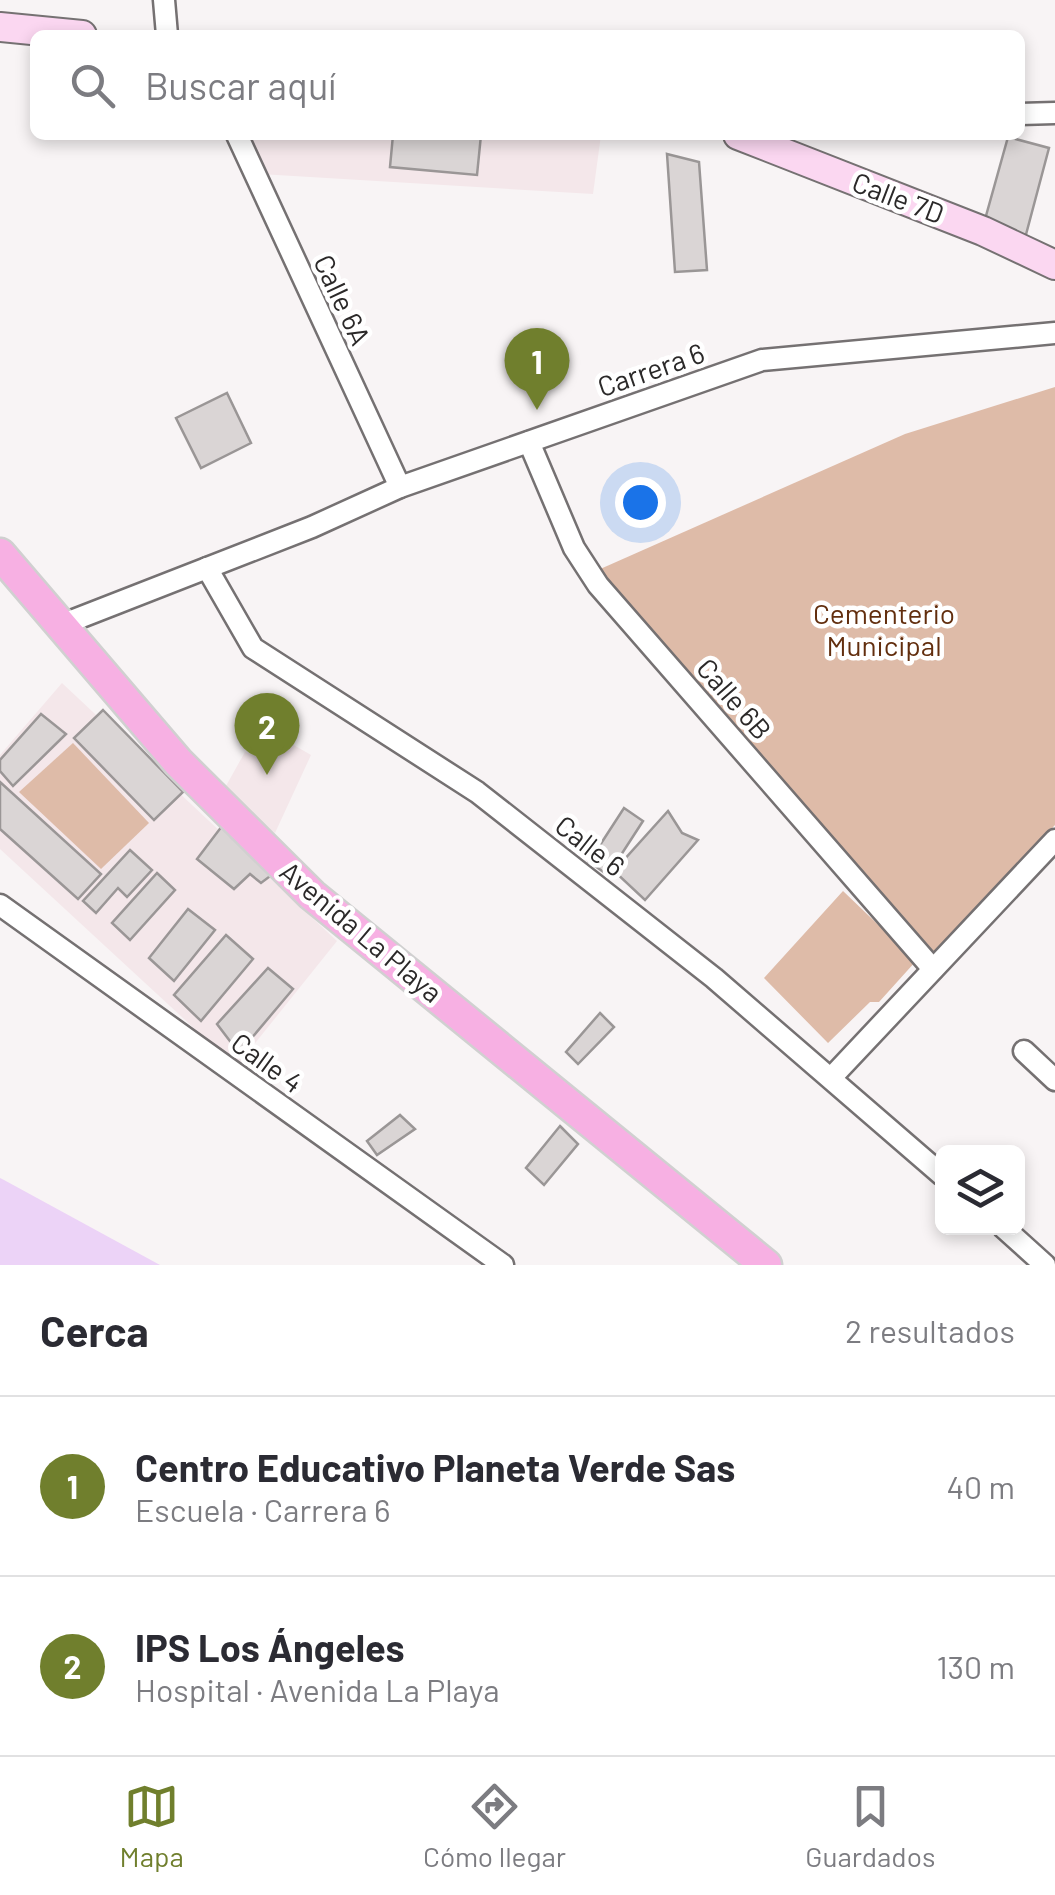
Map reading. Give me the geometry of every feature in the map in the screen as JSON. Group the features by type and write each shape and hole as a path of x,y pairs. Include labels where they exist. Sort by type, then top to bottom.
{"main road":[{"path":"0,28 30,31"},
{"name":"Calle 7D","path":"751,140 982,231 1055,265"},
{"name":"Avenida La Playa","path":"0,554 178,762 312,895 766,1265"}],"street":[{"path":"164,0 166,30"},
{"path":"1025,114 1055,113"},
{"name":"Calle 6A","path":"239,140 400,487"},
{"name":"Carrera 6","path":"61,625 400,487 762,360 1055,333"},
{"name":"Calle 6B","path":"529,442 574,548 598,586 933,969"},
{"name":"Calle 6","path":"207,568 253,648 477,792 714,978 935,1168"},
{"path":"831,1078 1055,840"},
{"name":"Calle 4","path":"0,905 503,1265"},
{"path":"1024,1050 1055,1080"},
{"path":"1013,1235 1045,1260"}],"shaded area":[{"path":"250,140 600,140 593,194 260,174"},
{"path":"62,683 337,941 236,1067 0,849 0,755"},
{"path":"273,733 311,755 275,833 222,793 245,752 259,757"},
{"path":"0,1178 4,1180 160,1265 0,1265"}],"green space":[{"name":"Cementerio Municipal","path":"1055,387 1055,825 935,953 598,570 905,434"},
{"path":"73,743 149,823 101,869 19,792"},
{"path":"843,891 916,961 879,1002 870,1002 828,1043 764,978"}],"building":[{"path":"393,140 480,140 477,175 390,167"},
{"path":"1007,140 1049,148 1024,242 984,223"},
{"path":"667,154 699,162 707,270 675,272"},
{"path":"227,393 251,443 201,468 176,418"},
{"path":"103,710 183,792 154,820 74,738"},
{"path":"41,714 66,734 13,786 0,771 0,760"},
{"path":"0,782 101,874 78,899 0,829"},
{"path":"624,808 643,821 608,875 589,862"},
{"path":"668,811 682,833 698,840 645,900 614,871"},
{"path":"222,826 273,874 261,883 250,874 234,889 197,859"},
{"path":"130,850 152,870 127,897 118,888 96,913 83,901"},
{"path":"157,873 175,890 130,940 112,923"},
{"path":"188,909 215,930 174,981 149,958"},
{"path":"226,935 253,959 201,1021 174,995"},
{"path":"268,968 293,989 239,1053 217,1024"},
{"path":"600,1013 614,1027 578,1064 566,1052"},
{"path":"400,1115 415,1129 377,1155 367,1141"},
{"path":"560,1126 578,1144 544,1185 526,1168"}],"place":[{"name":"Centro Educativo Planeta Verde Sas","path":"537,410"},
{"name":"IPS Los Ángeles","path":"267,775"}]}
